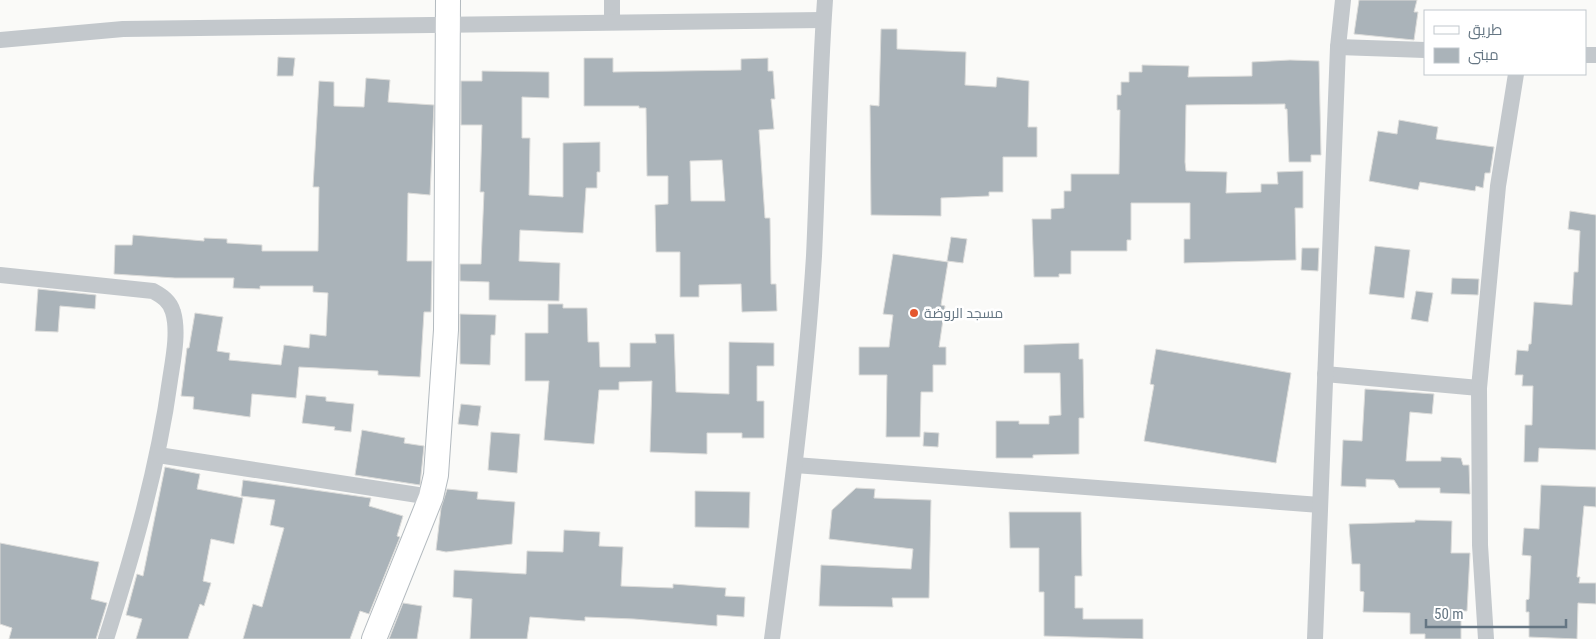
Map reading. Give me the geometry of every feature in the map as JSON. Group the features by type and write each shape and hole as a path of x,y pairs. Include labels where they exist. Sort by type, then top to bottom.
{"street":[{"path":"374,639 431,496 436,475 446,330 448,0"},
{"path":"612,0 612,21"},
{"path":"772,639 795,464 814,257 824,0"},
{"path":"1315,639 1338,46 1342,0"},
{"path":"0,40 124,29 612,21 823,20"},
{"path":"1338,46 1424,50"},
{"path":"1486,639 1480,545 1479,388 1498,186 1516,75"},
{"path":"0,275 140,288 153,291 169,303 175,322 173,364 158,455 106,639"},
{"path":"1326,374 1479,388"},
{"path":"158,455 431,496"},
{"path":"795,464 1320,505"}],"building":[{"path":"1359,0 1417,0 1414,12 1418,12 1414,40 1354,34"},
{"path":"881,29 897,29 897,49 966,52 965,85 996,87 997,77 1029,81 1028,127 1037,127 1037,157 1003,157 1003,192 989,192 989,196 941,198 941,216 871,215 870,105 879,106"},
{"path":"278,57 295,58 293,76 277,76"},
{"path":"584,58 613,58 613,72 741,70 741,59 768,58 768,71 773,71 775,99 771,99 774,129 759,130 765,218 770,218 771,284 776,284 777,311 742,312 741,284 699,285 699,297 680,297 680,252 656,252 655,205 668,204 668,176 647,176 646,108 639,108 639,106 584,106","holes":["722,160 725,201 691,201 690,161"]},
{"path":"1319,61 1321,155 1311,155 1311,162 1289,162 1287,109 1285,109 1285,104 1186,105 1185,162 1186,171 1227,172 1226,193 1261,192 1261,184 1278,184 1277,172 1303,171 1303,208 1295,208 1296,260 1184,263 1184,239 1190,239 1190,203 1131,203 1131,240 1127,240 1127,251 1071,251 1071,274 1059,274 1059,277 1034,277 1032,219 1051,219 1051,209 1064,208 1064,191 1071,191 1071,174 1119,174 1120,110 1117,110 1117,95 1121,95 1121,82 1129,82 1129,72 1142,72 1142,65 1189,66 1188,77 1252,76 1252,62"},
{"path":"482,71 549,72 549,98 522,97 522,138 530,138 529,195 563,197 563,143 600,142 600,172 597,172 597,188 586,188 583,233 520,230 519,261 560,263 559,301 489,300 489,282 460,281 460,264 481,264 484,192 480,192 482,125 461,125 461,81 482,81"},
{"path":"366,78 390,80 388,102 434,105 430,195 408,193 407,261 432,261 431,312 424,312 420,377 378,375 378,371 299,367 296,398 252,394 250,417 193,409 194,397 181,396 187,348 189,348 195,313 223,317 217,351 230,353 229,360 281,365 284,345 309,348 310,334 326,336 328,293 313,292 313,286 260,286 260,289 233,288 234,278 175,278 114,274 115,245 132,245 133,235 204,241 204,238 227,239 227,243 262,245 262,251 318,251 319,187 313,187 319,81 334,82 334,106 364,107"},
{"path":"1399,120 1438,127 1436,139 1494,147 1490,173 1485,173 1483,188 1476,186 1475,191 1420,182 1418,190 1369,181 1378,131 1397,134"},
{"path":"1570,211 1596,215 1596,450 1539,448 1538,462 1524,462 1525,425 1532,425 1533,386 1522,386 1523,375 1515,375 1517,350 1528,351 1529,344 1531,344 1534,302 1572,305 1574,272 1578,272 1580,231 1568,229"},
{"path":"951,237 967,239 963,263 947,261"},
{"path":"1375,246 1410,250 1404,298 1369,294"},
{"path":"1302,248 1319,248 1318,271 1301,270"},
{"path":"893,254 948,262 941,305 945,306 939,347 946,347 946,365 933,365 933,392 921,392 920,437 886,437 887,375 859,375 859,347 889,347 893,315 883,314"},
{"path":"1452,278 1479,279 1478,295 1451,294"},
{"path":"38,289 96,295 95,309 60,306 58,332 35,331"},
{"path":"1416,291 1433,293 1428,322 1411,319"},
{"path":"548,304 563,304 563,308 587,308 588,342 599,342 600,367 630,367 630,343 656,343 655,334 674,334 676,392 729,394 729,342 774,343 774,366 757,366 757,401 764,401 764,438 742,438 742,433 707,433 707,454 650,452 652,381 619,382 619,390 599,390 594,444 544,440 549,381 525,381 525,333 548,333"},
{"path":"460,314 496,315 495,335 491,335 490,365 460,364"},
{"path":"1079,343 1079,359 1083,359 1084,418 1079,418 1079,454 1033,455 1033,458 996,458 996,421 1019,421 1019,424 1049,424 1049,416 1061,415 1060,373 1024,373 1024,345"},
{"path":"1156,349 1291,373 1276,463 1144,441 1154,385 1150,384"},
{"path":"1365,389 1434,394 1432,414 1410,412 1406,461 1441,461 1441,457 1461,458 1463,465 1469,465 1470,494 1440,493 1440,488 1399,488 1394,480 1366,479 1366,487 1341,486 1343,440 1362,441"},
{"path":"306,395 326,397 326,401 354,404 351,432 334,430 335,427 302,423"},
{"path":"461,404 481,406 478,426 458,424"},
{"path":"362,430 405,438 404,443 424,446 420,485 355,475"},
{"path":"491,432 520,434 517,473 488,470"},
{"path":"924,432 939,433 938,447 923,446"},
{"path":"165,467 200,474 197,489 243,498 234,544 211,539 203,581 211,583 204,606 200,604 188,639 136,639 142,619 126,615 137,574 143,576"},
{"path":"243,480 371,498 369,506 403,516 397,536 400,537 369,614 360,611 350,639 243,639 253,604 262,607 284,528 270,525 275,500 241,496"},
{"path":"1541,485 1596,487 1596,507 1584,506 1577,577 1580,577 1579,583 1596,583 1596,604 1578,603 1577,639 1529,637 1529,612 1526,612 1526,600 1529,599 1531,556 1522,555 1524,528 1539,529"},
{"path":"856,488 875,489 874,498 931,500 929,598 892,598 893,607 819,606 821,565 911,569 913,549 829,539 832,510"},
{"path":"447,489 478,492 477,499 515,502 512,544 446,552 436,550 441,508"},
{"path":"695,491 750,492 749,528 695,527"},
{"path":"1009,512 1081,512 1082,576 1075,576 1075,608 1083,608 1083,619 1143,619 1143,639 1044,636 1044,592 1039,592 1039,548 1010,548"},
{"path":"1415,520 1452,521 1451,553 1470,553 1467,611 1461,611 1461,639 1425,639 1425,634 1410,634 1410,613 1363,612 1364,592 1360,591 1360,564 1352,564 1349,524 1415,522"},
{"path":"564,530 600,532 599,546 623,547 621,586 673,588 673,584 726,588 725,596 745,597 744,617 717,615 717,626 634,619 585,617 585,621 530,617 527,639 470,639 472,599 453,597 454,570 526,574 527,551 563,552"},
{"path":"0,543 99,562 91,599 107,603 96,639 9,639 12,628 0,624"},
{"path":"403,603 422,606 417,639 389,639"}],"place":[{"name":"مسجد الروضة","path":"914,313"}]}
